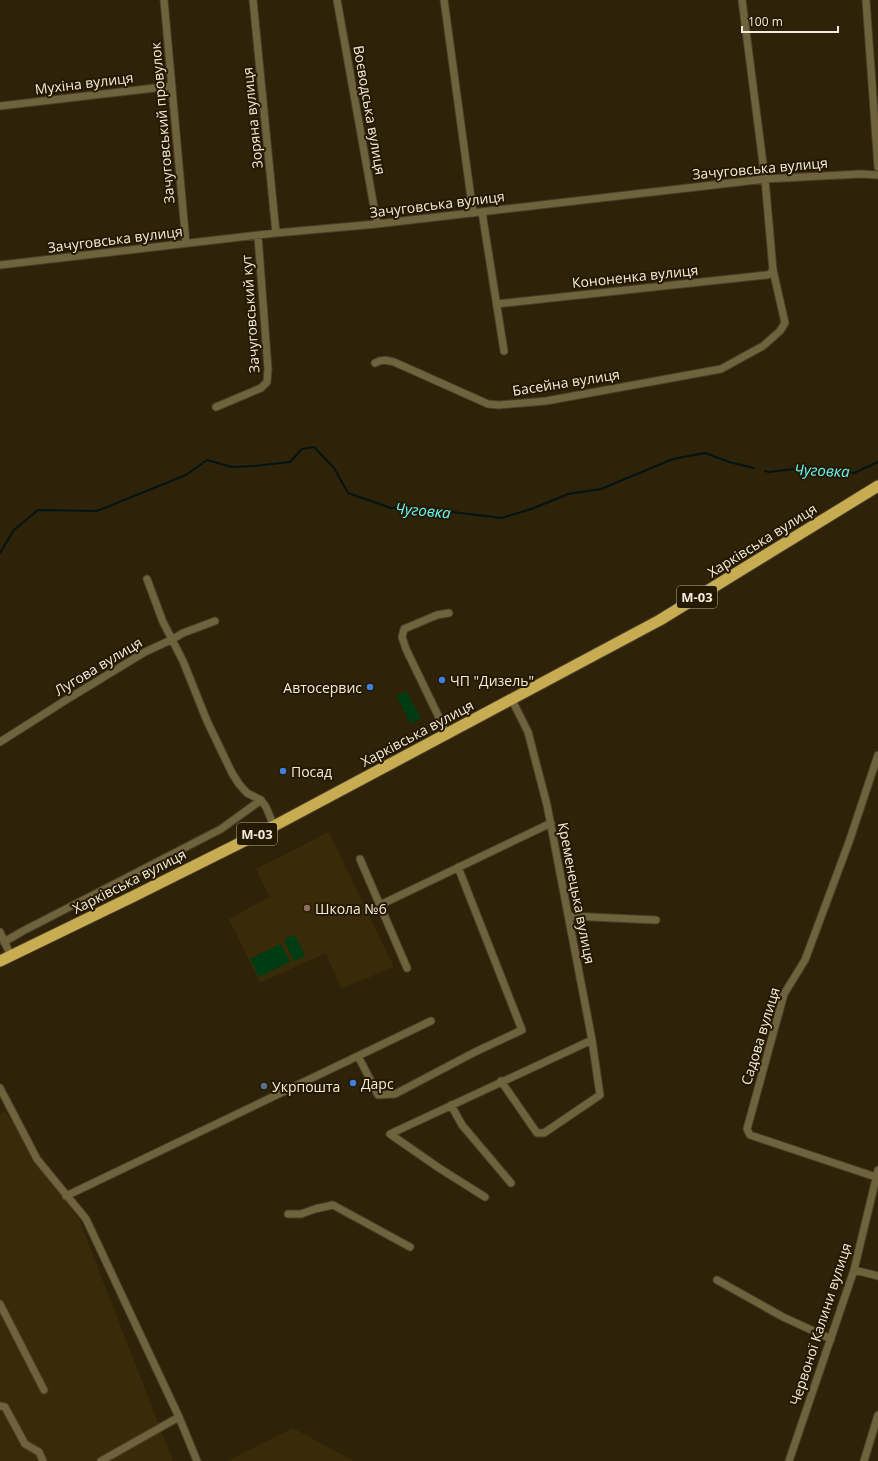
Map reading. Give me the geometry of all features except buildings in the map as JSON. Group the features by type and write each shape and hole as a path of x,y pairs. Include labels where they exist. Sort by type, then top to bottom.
{"highway":[{"name":"Харківська вулиця","path":"0,961 274,826 660,620 878,486"}],"street":[{"name":"Зачуговський провулок","path":"164,0 186,243"},
{"name":"Зоряна вулиця","path":"253,0 276,233"},
{"name":"Воєводська вулиця","path":"337,0 377,224"},
{"path":"444,0 473,213"},
{"path":"742,0 765,179 773,270"},
{"path":"866,0 878,167"},
{"name":"Мухіна вулиця","path":"0,106 172,86"},
{"name":"Зачуговська вулиця","path":"0,265 276,233 377,224 765,179 861,174 878,175"},
{"path":"482,212 504,351"},
{"name":"Зачуговський кут","path":"216,407 261,388 267,382 268,369 258,236"},
{"name":"Кононенка вулиця","path":"497,304 767,275 773,270"},
{"name":"Басейна вулиця","path":"375,363 379,360 394,362 488,404 499,405 546,401 721,369 763,346 780,331 785,323 773,270"},
{"path":"147,579 163,622 184,661 207,721 238,784 246,793 261,800 266,807 274,826"},
{"path":"447,734 406,649 402,636 404,629 437,615 449,613"},
{"name":"Лугова вулиця","path":"0,742 145,652 215,621"},
{"name":"Кременецька вулиця","path":"501,1081 537,1133 544,1133 600,1095 592,1040 551,823 528,732 512,700"},
{"name":"Садова вулиця","path":"877,1174 750,1135 747,1129 784,994 805,960 849,842 878,755"},
{"path":"4,942 30,927 221,829 261,800"},
{"path":"380,905 551,823"},
{"path":"360,859 407,968"},
{"path":"358,1056 378,1095 395,1094 522,1030 458,867"},
{"path":"569,916 656,920"},
{"path":"0,932 11,956"},
{"path":"66,1196 431,1021"},
{"path":"485,1197 439,1168 390,1134 501,1081 592,1040"},
{"path":"0,1088 37,1159 86,1219 179,1417 197,1461"},
{"path":"451,1105 462,1125 511,1183"},
{"name":"Червоної Калини вулиця","path":"789,1461 854,1270 877,1174"},
{"path":"288,1214 301,1214 333,1204 410,1247"},
{"path":"854,1270 878,1276"},
{"path":"717,1280 783,1316 831,1339"},
{"path":"0,1304 44,1390"},
{"path":"0,1406 5,1407 25,1444 39,1452 43,1461"},
{"path":"864,1461 878,1415"},
{"path":"101,1461 179,1417"}],"shaded area":[{"name":"Школа №6","path":"329,832 394,967 341,989 326,953 260,983 229,919 269,897 256,869"},
{"path":"5,1111 79,1219 173,1461 0,1461 0,1114"},
{"path":"293,1428 354,1461 227,1461"}],"green space":[{"path":"406,691 421,718 411,724 396,696"},
{"path":"295,935 305,956 294,961 284,940"},
{"path":"281,944 290,962 259,977 250,959"}],"waterway":[{"name":"Чуговка","path":"0,553 14,530 38,510 97,511 186,475 207,460 232,467 290,462 302,449 314,447 334,468 348,493 391,508 411,507 502,518 534,508 568,494 601,489 673,459 705,453 729,462 754,468"},
{"name":"Чуговка","path":"765,471 769,472 811,467 830,473 854,473 878,462"}],"place":[{"name":"ЧП \"Дизель\"","path":"442,680"},
{"name":"Автосервис","path":"370,687"},
{"name":"Посад","path":"283,771"},
{"name":"Школа №6","path":"307,908"},
{"name":"Дарс","path":"353,1083"},
{"name":"Укрпошта","path":"264,1086"}]}
